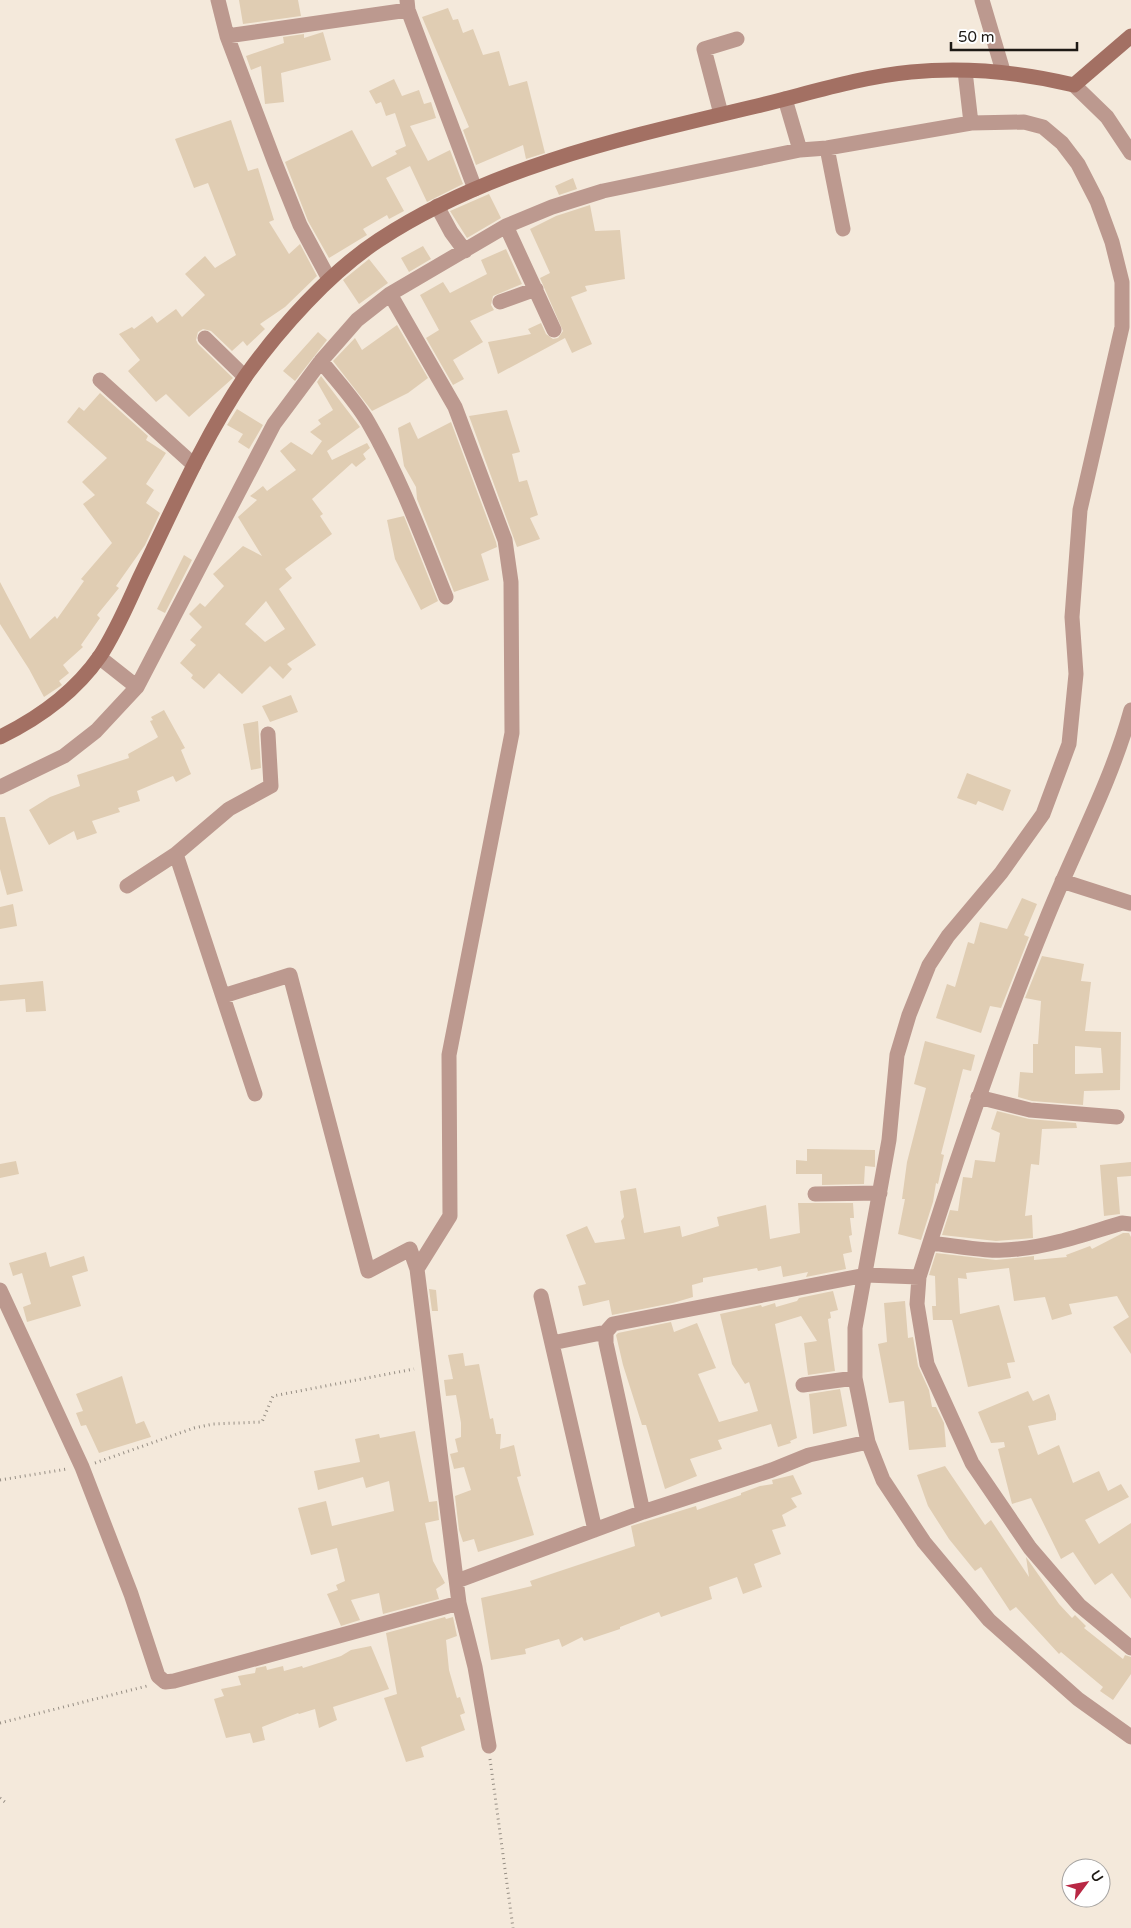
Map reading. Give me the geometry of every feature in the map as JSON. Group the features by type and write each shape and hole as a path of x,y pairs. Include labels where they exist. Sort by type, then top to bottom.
{"street":[{"path":"218,0 227,36 300,225 328,279"},
{"path":"982,0 1003,71"},
{"path":"227,36 407,5 475,190"},
{"path":"1074,85 1131,36"},
{"path":"721,114 704,49 737,40"},
{"path":"0,737 28,723 58,702 105,661 125,609 194,464 245,377 328,279 376,242 436,206 561,156 721,114 864,80 910,72 1003,71 1074,85 1107,117 1131,153"},
{"path":"966,72 971,122"},
{"path":"785,99 800,150"},
{"path":"0,787 64,756 96,731 134,684 274,424 321,361 356,320 390,294 506,226 552,207 603,191 800,150 827,148 971,122 1024,122 1043,128 1062,143 1078,164 1097,201 1126,283 1122,327 1080,510 1072,617 1076,674 1070,744 1043,814 1000,873 948,936 929,964 909,1015 897,1055 889,1140 856,1328 855,1378 868,1442 884,1480 902,1510 953,1579 989,1620 1078,1699 1131,1737"},
{"path":"827,148 843,228"},
{"path":"436,206 465,251"},
{"path":"506,226 554,330"},
{"path":"500,302 536,289"},
{"path":"390,294 455,407 505,540 511,582 512,733 449,1054 450,1216 417,1269"},
{"path":"205,338 245,377"},
{"path":"321,361 366,420 384,453 403,489 446,596"},
{"path":"100,380 194,464"},
{"path":"105,661 134,684"},
{"path":"1131,710 1120,750 1062,881 978,1097 919,1277 917,1304 927,1364 972,1463 1030,1548 1080,1605 1131,1648"},
{"path":"128,886 176,854 230,809 271,786 268,734"},
{"path":"176,854 256,1094"},
{"path":"1062,881 1131,903"},
{"path":"223,996 290,975 368,1271 410,1249 417,1269 459,1603 475,1667 489,1746"},
{"path":"978,1097 1030,1110 1117,1116"},
{"path":"815,1194 880,1193"},
{"path":"930,1243 982,1249 1016,1250 1038,1247 1122,1223 1131,1224"},
{"path":"552,1343 606,1332 613,1324 622,1322 866,1275 882,1274 919,1277"},
{"path":"0,1290 82,1467 131,1594 158,1676 165,1682 196,1676 459,1603"},
{"path":"541,1296 596,1530"},
{"path":"606,1332 606,1343 643,1512"},
{"path":"803,1385 855,1378"},
{"path":"457,1581 643,1512 772,1470 809,1455 868,1442"}],"path":[{"path":"0,1480 82,1467 194,1428 213,1424 262,1422 273,1396 429,1366"},
{"path":"0,1723 165,1682"},
{"path":"489,1746 512,1928"},
{"path":"0,1798 4,1802"}],"building":[{"path":"239,0 298,0 301,16 243,24"},
{"path":"448,8 453,20 458,19 463,33 473,29 483,55 499,51 509,86 527,81 545,153 526,159 523,145 476,165 463,130 469,127 422,17"},
{"path":"323,32 331,60 281,73 284,102 265,104 261,66 251,70 246,56 284,43 283,37 304,34 304,38"},
{"path":"394,79 402,96 419,90 424,104 431,102 436,118 410,126 428,161 450,150 463,184 427,202 410,166 386,178 404,211 389,219 387,215 363,229 367,235 329,258 308,221 285,162 352,130 372,167 397,154 395,151 406,146 395,113 386,116 381,102 376,104 369,91"},
{"path":"231,120 248,171 258,168 274,220 269,222 289,254 300,244 317,276 285,307 260,324 265,329 247,346 243,341 232,351 211,331 203,329 198,332 196,340 198,344 233,378 189,417 166,394 156,402 128,371 140,360 119,334 132,327 134,329 152,316 157,323 176,309 182,317 205,295 185,274 205,256 215,268 236,255 208,183 194,188 175,139"},
{"path":"573,178 577,189 559,195 555,186"},
{"path":"489,194 501,218 467,238 450,211"},
{"path":"590,205 595,231 620,230 625,279 585,286 587,291 571,297 592,344 572,353 565,338 498,374 488,342 531,334 528,329 541,323 546,334 553,339 558,338 563,331 540,278 550,273 530,229 556,216"},
{"path":"423,246 431,259 409,272 401,258"},
{"path":"506,249 522,284 493,296 491,305 494,310 470,321 483,342 453,360 464,379 453,385 426,338 439,330 420,295 443,282 450,293 487,274 481,260"},
{"path":"369,259 388,283 359,304 343,280"},
{"path":"397,325 428,378 408,393 372,411 333,361 355,338 362,350"},
{"path":"318,332 327,340 295,381 283,371"},
{"path":"321,376 360,427 327,451 332,460 367,443 370,448 363,454 366,459 356,467 352,463 312,499 323,514 320,516 332,534 285,569 292,578 279,589 316,645 287,664 292,669 283,679 270,666 242,694 219,673 204,689 191,678 193,675 180,663 196,645 190,640 202,627 189,614 200,603 205,607 224,586 213,574 243,546 262,556 238,517 257,500 250,496 263,486 267,491 296,470 280,451 291,442 312,455 322,441 310,432 321,424 318,420 333,410 317,382","holes":["266,601 285,629 265,642 245,624"]},
{"path":"100,393 148,436 146,440 166,453 146,484 154,490 146,503 160,513 145,545 116,586 119,588 97,615 100,618 81,645 83,647 63,665 69,673 59,681 62,685 44,697 29,669 0,624 0,582 30,639 55,616 57,619 84,581 81,579 112,543 83,504 95,495 82,482 107,458 67,422 79,407 84,411"},
{"path":"237,409 263,425 249,449 238,442 243,434 227,425"},
{"path":"507,410 520,452 512,454 519,482 527,480 538,515 530,518 540,539 517,547 469,416"},
{"path":"410,422 418,439 451,422 496,542 497,547 481,554 489,580 454,592 417,499 416,487 404,466 398,428"},
{"path":"404,516 438,601 421,610 395,559 387,520"},
{"path":"184,555 192,560 165,613 157,609"},
{"path":"291,695 298,712 270,722 262,706"},
{"path":"164,710 185,748 181,750 191,774 176,782 173,776 137,791 140,801 118,808 120,812 92,821 97,833 77,840 74,831 49,845 29,810 50,797 80,786 77,775 129,758 128,754 158,737 150,721 153,720 151,717"},
{"path":"258,721 261,768 251,770 243,724"},
{"path":"967,773 1011,790 1003,811 978,801 976,805 957,798"},
{"path":"0,817 5,817 23,891 7,895 0,869"},
{"path":"1022,898 1037,904 1024,935 1029,937 1001,1008 990,1006 981,1033 936,1018 947,984 955,987 968,942 974,944 980,922 1007,929"},
{"path":"13,904 17,926 0,929 0,907"},
{"path":"1042,956 1084,964 1081,981 1091,982 1085,1031 1121,1032 1120,1090 1084,1091 1083,1105 1032,1101 1018,1097 1020,1072 1033,1073 1033,1044 1038,1044 1041,1001 1025,998","holes":["1075,1046 1101,1048 1103,1073 1075,1074"]},
{"path":"43,981 46,1011 26,1012 25,999 0,1001 0,985"},
{"path":"925,1041 975,1055 971,1071 963,1069 941,1154 944,1155 938,1184 936,1183 933,1202 921,1240 898,1234 905,1199 902,1199 907,1162 926,1088 914,1084"},
{"path":"997,1111 1029,1119 1076,1123 1077,1128 1042,1129 1039,1165 1031,1164 1025,1216 1032,1215 1033,1238 996,1241 942,1235 950,1210 958,1211 963,1177 972,1178 975,1160 995,1162 1000,1133 991,1129"},
{"path":"807,1149 875,1150 875,1167 865,1166 864,1184 822,1185 822,1174 796,1174 796,1160 807,1161"},
{"path":"16,1161 19,1174 0,1178 0,1164"},
{"path":"1131,1162 1131,1176 1117,1177 1120,1214 1104,1216 1100,1165"},
{"path":"636,1188 644,1233 680,1226 682,1237 719,1226 717,1217 766,1205 770,1239 800,1233 798,1203 853,1203 854,1218 850,1218 852,1235 849,1236 852,1252 843,1254 846,1269 806,1277 808,1272 783,1277 781,1266 758,1271 757,1268 703,1278 703,1282 692,1285 693,1297 673,1303 612,1315 609,1300 583,1306 578,1286 586,1284 566,1235 587,1226 595,1243 625,1239 621,1221 624,1217 620,1191"},
{"path":"1123,1233 1129,1233 1131,1237 1131,1354 1113,1327 1129,1317 1117,1296 1069,1304 1072,1314 1052,1320 1045,1297 1014,1301 1009,1268 966,1273 967,1279 958,1278 960,1314 999,1305 1015,1362 1007,1363 1011,1378 968,1387 952,1320 933,1320 932,1306 936,1306 935,1276 929,1275 936,1253 996,1260 1034,1256 1034,1260 1067,1257 1066,1255 1090,1246 1092,1249"},
{"path":"46,1252 50,1267 84,1256 88,1271 72,1276 81,1306 27,1322 23,1307 31,1304 22,1273 13,1276 9,1263"},
{"path":"429,1289 436,1290 438,1311 432,1311"},
{"path":"833,1291 838,1310 830,1312 831,1318 828,1319 835,1371 808,1375 804,1343 817,1341 801,1316 775,1324 797,1438 790,1441 791,1443 778,1447 771,1424 718,1440 722,1449 690,1459 697,1476 665,1489 646,1425 642,1425 623,1365 616,1335 671,1322 674,1332 697,1323 716,1368 698,1374 719,1422 758,1411 749,1382 745,1384 732,1364 720,1314 775,1303 776,1307 797,1301 799,1298"},
{"path":"905,1301 908,1338 913,1337 918,1366 929,1390 932,1407 936,1407 944,1423 946,1447 909,1450 904,1401 889,1403 878,1344 887,1342 884,1303"},
{"path":"463,1353 465,1366 479,1364 490,1419 493,1418 496,1434 501,1434 500,1449 514,1445 521,1476 517,1477 534,1535 478,1552 474,1539 463,1542 459,1530 455,1496 471,1490 464,1467 454,1469 450,1454 458,1452 455,1439 461,1437 461,1423 456,1395 446,1396 444,1380 453,1379 448,1355"},
{"path":"122,1376 136,1424 144,1421 151,1437 99,1453 86,1425 81,1426 76,1413 83,1411 76,1394"},
{"path":"840,1389 847,1426 813,1434 809,1394"},
{"path":"1028,1391 1033,1401 1049,1394 1056,1414 1056,1420 1028,1426 1038,1455 1059,1445 1073,1483 1099,1471 1108,1491 1121,1484 1129,1497 1085,1520 1099,1544 1131,1523 1131,1599 1112,1573 1095,1585 1073,1552 1061,1559 1031,1498 1012,1504 998,1449 1005,1447 1004,1442 991,1443 978,1412"},
{"path":"415,1431 429,1502 437,1501 439,1520 425,1523 433,1561 445,1583 436,1589 439,1599 383,1614 379,1593 351,1600 360,1620 341,1626 327,1594 338,1590 336,1585 345,1581 337,1548 311,1555 298,1508 326,1501 332,1526 394,1511 389,1481 366,1488 363,1477 318,1490 314,1471 360,1462 355,1439 379,1434 380,1438"},
{"path":"945,1466 985,1525 991,1520 1029,1577 1026,1557 1059,1604 1072,1618 1075,1615 1086,1626 1084,1628 1123,1659 1125,1655 1131,1657 1131,1674 1113,1700 1100,1691 1103,1687 1061,1652 1059,1654 1016,1607 1010,1611 981,1567 975,1571 949,1539 928,1506 917,1475"},
{"path":"793,1475 802,1494 791,1498 797,1507 782,1515 786,1526 772,1530 781,1554 754,1564 762,1587 743,1594 737,1577 709,1587 712,1599 661,1617 659,1612 620,1627 620,1629 584,1641 582,1637 562,1647 559,1639 525,1649 526,1654 491,1660 481,1598 532,1586 530,1581 635,1546 631,1526 696,1506 697,1510 741,1495 741,1493 760,1486 773,1484 772,1480"},
{"path":"445,1617 446,1619 453,1617 457,1636 446,1640 449,1670 457,1698 460,1697 465,1713 460,1715 465,1730 421,1747 424,1757 406,1762 384,1698 397,1694 386,1633"},
{"path":"371,1646 389,1689 333,1707 337,1720 319,1728 315,1709 298,1713 262,1727 265,1740 253,1743 250,1733 226,1738 214,1699 224,1696 221,1689 241,1685 238,1676 255,1673 256,1668 266,1666 267,1670 283,1666 284,1671 302,1666 303,1668 341,1656 351,1650"}]}
